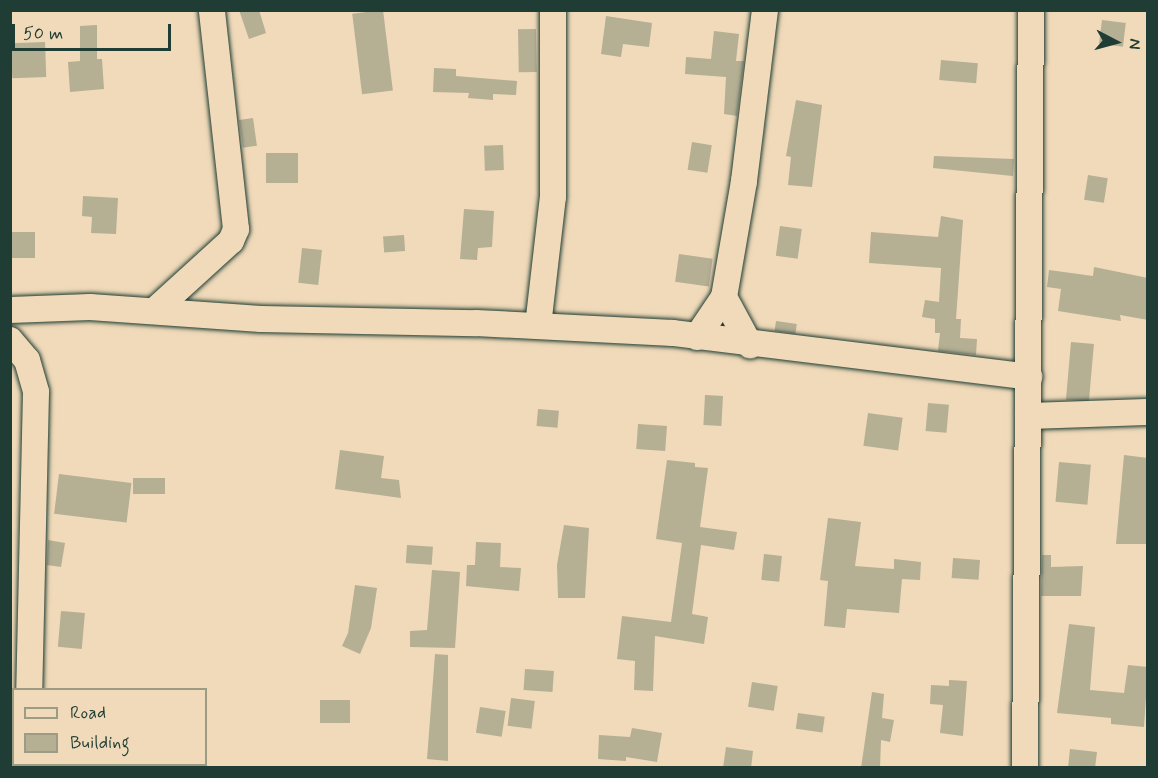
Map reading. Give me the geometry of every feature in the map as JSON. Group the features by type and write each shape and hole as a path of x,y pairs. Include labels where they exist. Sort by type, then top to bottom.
{"street":[{"path":"154,311 231,241 236,229 212,10"},
{"path":"538,326 553,197 553,10"},
{"path":"697,337 724,297 744,181 765,10"},
{"path":"1025,768 1031,10"},
{"path":"724,297 750,345"},
{"path":"10,310 90,307 261,319 538,326 697,337 1029,377"},
{"path":"10,340 27,360 36,392 29,688"},
{"path":"1028,416 1148,412"}],"building":[{"path":"239,10 259,10 266,33 249,39"},
{"path":"383,10 393,90 362,94 352,14"},
{"path":"606,16 652,23 649,47 623,44 621,57 601,54"},
{"path":"1102,20 1126,23 1123,47 1099,44"},
{"path":"97,25 97,59 102,59 104,89 70,92 68,62 80,61 80,26"},
{"path":"518,29 536,29 537,72 519,72"},
{"path":"714,31 739,34 736,61 744,61 737,116 724,114 726,77 685,74 686,57 711,59"},
{"path":"45,42 46,77 12,78 11,43"},
{"path":"941,60 978,63 976,83 939,80"},
{"path":"434,68 456,69 456,76 517,81 516,95 493,94 493,100 468,98 469,93 433,92"},
{"path":"796,100 822,105 812,187 788,185 791,157 786,156"},
{"path":"253,118 257,146 243,148 239,120"},
{"path":"692,142 712,145 707,173 688,170"},
{"path":"503,145 504,170 485,171 484,146"},
{"path":"266,153 298,153 298,183 266,183"},
{"path":"934,156 1014,159 1013,176 933,168"},
{"path":"1088,175 1108,178 1104,203 1084,200"},
{"path":"83,196 118,198 116,234 91,233 92,217 82,216"},
{"path":"464,209 494,211 492,247 478,248 477,260 460,259"},
{"path":"941,216 963,220 956,319 961,319 960,338 977,339 976,355 938,351 940,333 935,333 935,319 922,317 925,300 939,302 941,268 869,263 871,232 938,237"},
{"path":"780,226 802,229 798,259 776,256"},
{"path":"10,232 35,232 35,258 10,258"},
{"path":"404,235 405,251 384,252 383,236"},
{"path":"302,248 322,250 318,285 298,283"},
{"path":"679,254 713,259 709,286 675,282"},
{"path":"1094,267 1148,278 1148,320 1120,315 1121,321 1058,311 1061,289 1047,287 1049,270 1093,276"},
{"path":"776,321 797,324 795,334 775,331"},
{"path":"1071,342 1094,344 1089,402 1066,400"},
{"path":"705,395 723,396 721,426 703,425"},
{"path":"928,403 949,405 946,433 926,431"},
{"path":"538,409 559,411 557,428 537,426"},
{"path":"868,413 903,418 898,451 863,446"},
{"path":"638,424 667,426 665,451 636,449"},
{"path":"340,450 384,456 381,478 399,480 401,498 335,489"},
{"path":"1124,455 1148,458 1148,544 1116,544"},
{"path":"667,460 695,463 695,467 708,468 700,527 737,532 734,550 701,545 692,614 708,617 704,644 655,636 653,691 634,690 635,661 617,659 622,616 671,622 682,543 656,539"},
{"path":"1059,462 1091,465 1087,505 1056,502"},
{"path":"59,474 131,483 127,523 54,514"},
{"path":"133,478 165,478 165,494 133,494"},
{"path":"828,518 861,522 855,566 894,569 894,559 921,562 920,580 902,579 899,613 847,609 845,628 824,626 828,581 820,580"},
{"path":"564,525 589,528 585,598 558,598 557,565"},
{"path":"48,540 65,543 61,567 47,565"},
{"path":"476,542 501,543 500,567 521,568 519,591 466,586 467,565 475,565"},
{"path":"407,545 433,547 432,565 406,563"},
{"path":"764,554 782,556 779,582 761,580"},
{"path":"1042,555 1051,555 1051,567 1083,566 1081,596 1041,596"},
{"path":"953,558 980,560 979,580 952,578"},
{"path":"432,570 460,572 455,648 410,647 410,631 427,630"},
{"path":"355,585 377,588 371,628 360,654 342,646 348,633"},
{"path":"61,611 85,613 82,649 58,647"},
{"path":"1069,624 1095,627 1090,690 1124,693 1128,665 1148,667 1144,727 1111,724 1111,718 1057,713"},
{"path":"435,654 448,655 448,761 427,759"},
{"path":"525,669 554,671 552,692 524,690"},
{"path":"949,680 967,681 963,736 940,733 943,705 930,704 931,685 949,686"},
{"path":"752,682 778,686 774,711 748,707"},
{"path":"872,692 884,694 882,718 894,720 890,742 881,740 880,768 861,768"},
{"path":"511,698 535,701 531,729 508,726"},
{"path":"320,700 350,700 350,723 320,723"},
{"path":"480,707 506,711 502,737 476,733"},
{"path":"798,713 825,717 823,733 796,729"},
{"path":"632,728 662,733 657,762 626,757 626,761 598,759 599,735 630,737"},
{"path":"726,747 753,751 751,768 723,768"},
{"path":"1070,749 1097,752 1095,768 1068,768"}]}
